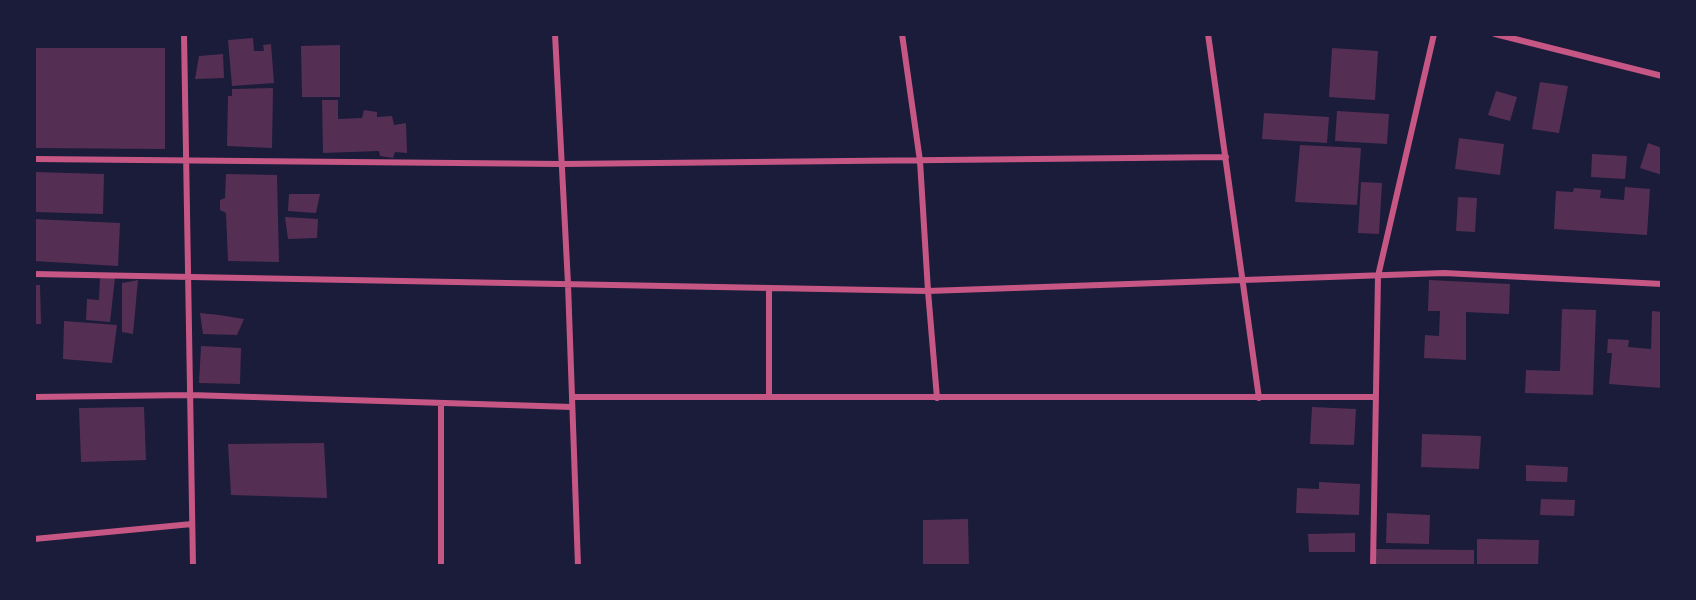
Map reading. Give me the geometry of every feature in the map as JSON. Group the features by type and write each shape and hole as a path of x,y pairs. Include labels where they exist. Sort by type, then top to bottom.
{"street":[{"path":"184,34 193,566"},
{"path":"555,34 568,284 578,566"},
{"path":"902,34 920,160 937,398"},
{"path":"1208,34 1259,398"},
{"path":"1373,566 1378,276 1434,34"},
{"path":"1495,34 1662,76"},
{"path":"34,159 562,164 1226,158"},
{"path":"34,274 928,291 1444,273 1662,284"},
{"path":"769,288 769,398"},
{"path":"34,397 190,395 572,407"},
{"path":"572,397 1376,398"},
{"path":"441,403 441,566"},
{"path":"34,539 192,524"}],"building":[{"path":"253,38 254,51 264,51 263,45 271,44 274,83 232,86 228,40"},
{"path":"340,45 340,97 302,97 301,46"},
{"path":"34,48 165,48 165,149 34,148"},
{"path":"1332,48 1378,51 1375,100 1329,97"},
{"path":"223,54 224,78 195,79 199,56"},
{"path":"1540,82 1568,86 1559,133 1532,129"},
{"path":"273,88 272,148 227,146 228,96 232,96 232,89"},
{"path":"1496,91 1517,97 1510,121 1488,115"},
{"path":"322,100 338,100 338,119 362,118 364,110 377,112 377,117 392,116 394,125 406,123 407,153 395,152 393,158 380,156 379,151 323,153"},
{"path":"1337,111 1389,114 1387,144 1335,141"},
{"path":"1264,113 1329,117 1327,143 1262,139"},
{"path":"1459,138 1504,144 1500,175 1455,169"},
{"path":"1648,143 1662,148 1662,175 1640,168"},
{"path":"1300,145 1361,148 1357,205 1295,202"},
{"path":"1592,154 1627,156 1625,179 1591,177"},
{"path":"34,172 104,174 103,214 34,212"},
{"path":"226,174 277,175 279,262 228,261 226,213 220,210 220,200 225,198"},
{"path":"1361,182 1382,183 1379,234 1358,233"},
{"path":"1625,187 1650,189 1647,235 1554,229 1556,191 1573,192 1574,188 1601,190 1600,198 1624,200"},
{"path":"289,194 320,194 316,213 288,211"},
{"path":"1458,197 1477,198 1475,232 1456,231"},
{"path":"285,217 318,219 317,238 288,239"},
{"path":"34,219 120,223 118,266 34,261"},
{"path":"100,277 115,278 110,322 86,320 87,299 99,300"},
{"path":"138,280 133,334 122,332 122,283"},
{"path":"1429,280 1510,284 1509,314 1466,312 1466,360 1424,358 1425,335 1439,336 1440,311 1428,311"},
{"path":"34,285 40,285 41,324 34,324"},
{"path":"1562,309 1596,310 1593,395 1525,393 1526,370 1560,371"},
{"path":"1652,311 1662,312 1662,388 1609,384 1612,353 1607,353 1608,339 1629,340 1628,347 1651,349"},
{"path":"200,313 244,319 237,335 203,334"},
{"path":"64,321 117,325 112,363 63,359"},
{"path":"201,346 241,348 240,384 199,383"},
{"path":"144,407 146,460 81,462 79,408"},
{"path":"1312,407 1356,409 1354,445 1310,444"},
{"path":"1422,434 1481,436 1479,469 1421,467"},
{"path":"324,443 327,498 231,495 228,444"},
{"path":"1526,465 1568,467 1567,482 1526,481"},
{"path":"1319,482 1360,484 1359,515 1296,513 1297,488 1319,489"},
{"path":"1541,499 1575,500 1574,516 1540,515"},
{"path":"1387,513 1430,515 1429,544 1386,543"},
{"path":"968,519 969,566 923,566 923,520"},
{"path":"1355,533 1355,552 1309,552 1308,534"},
{"path":"1477,539 1539,540 1538,566 1477,566"},
{"path":"1376,549 1474,550 1474,566 1376,566"}]}
